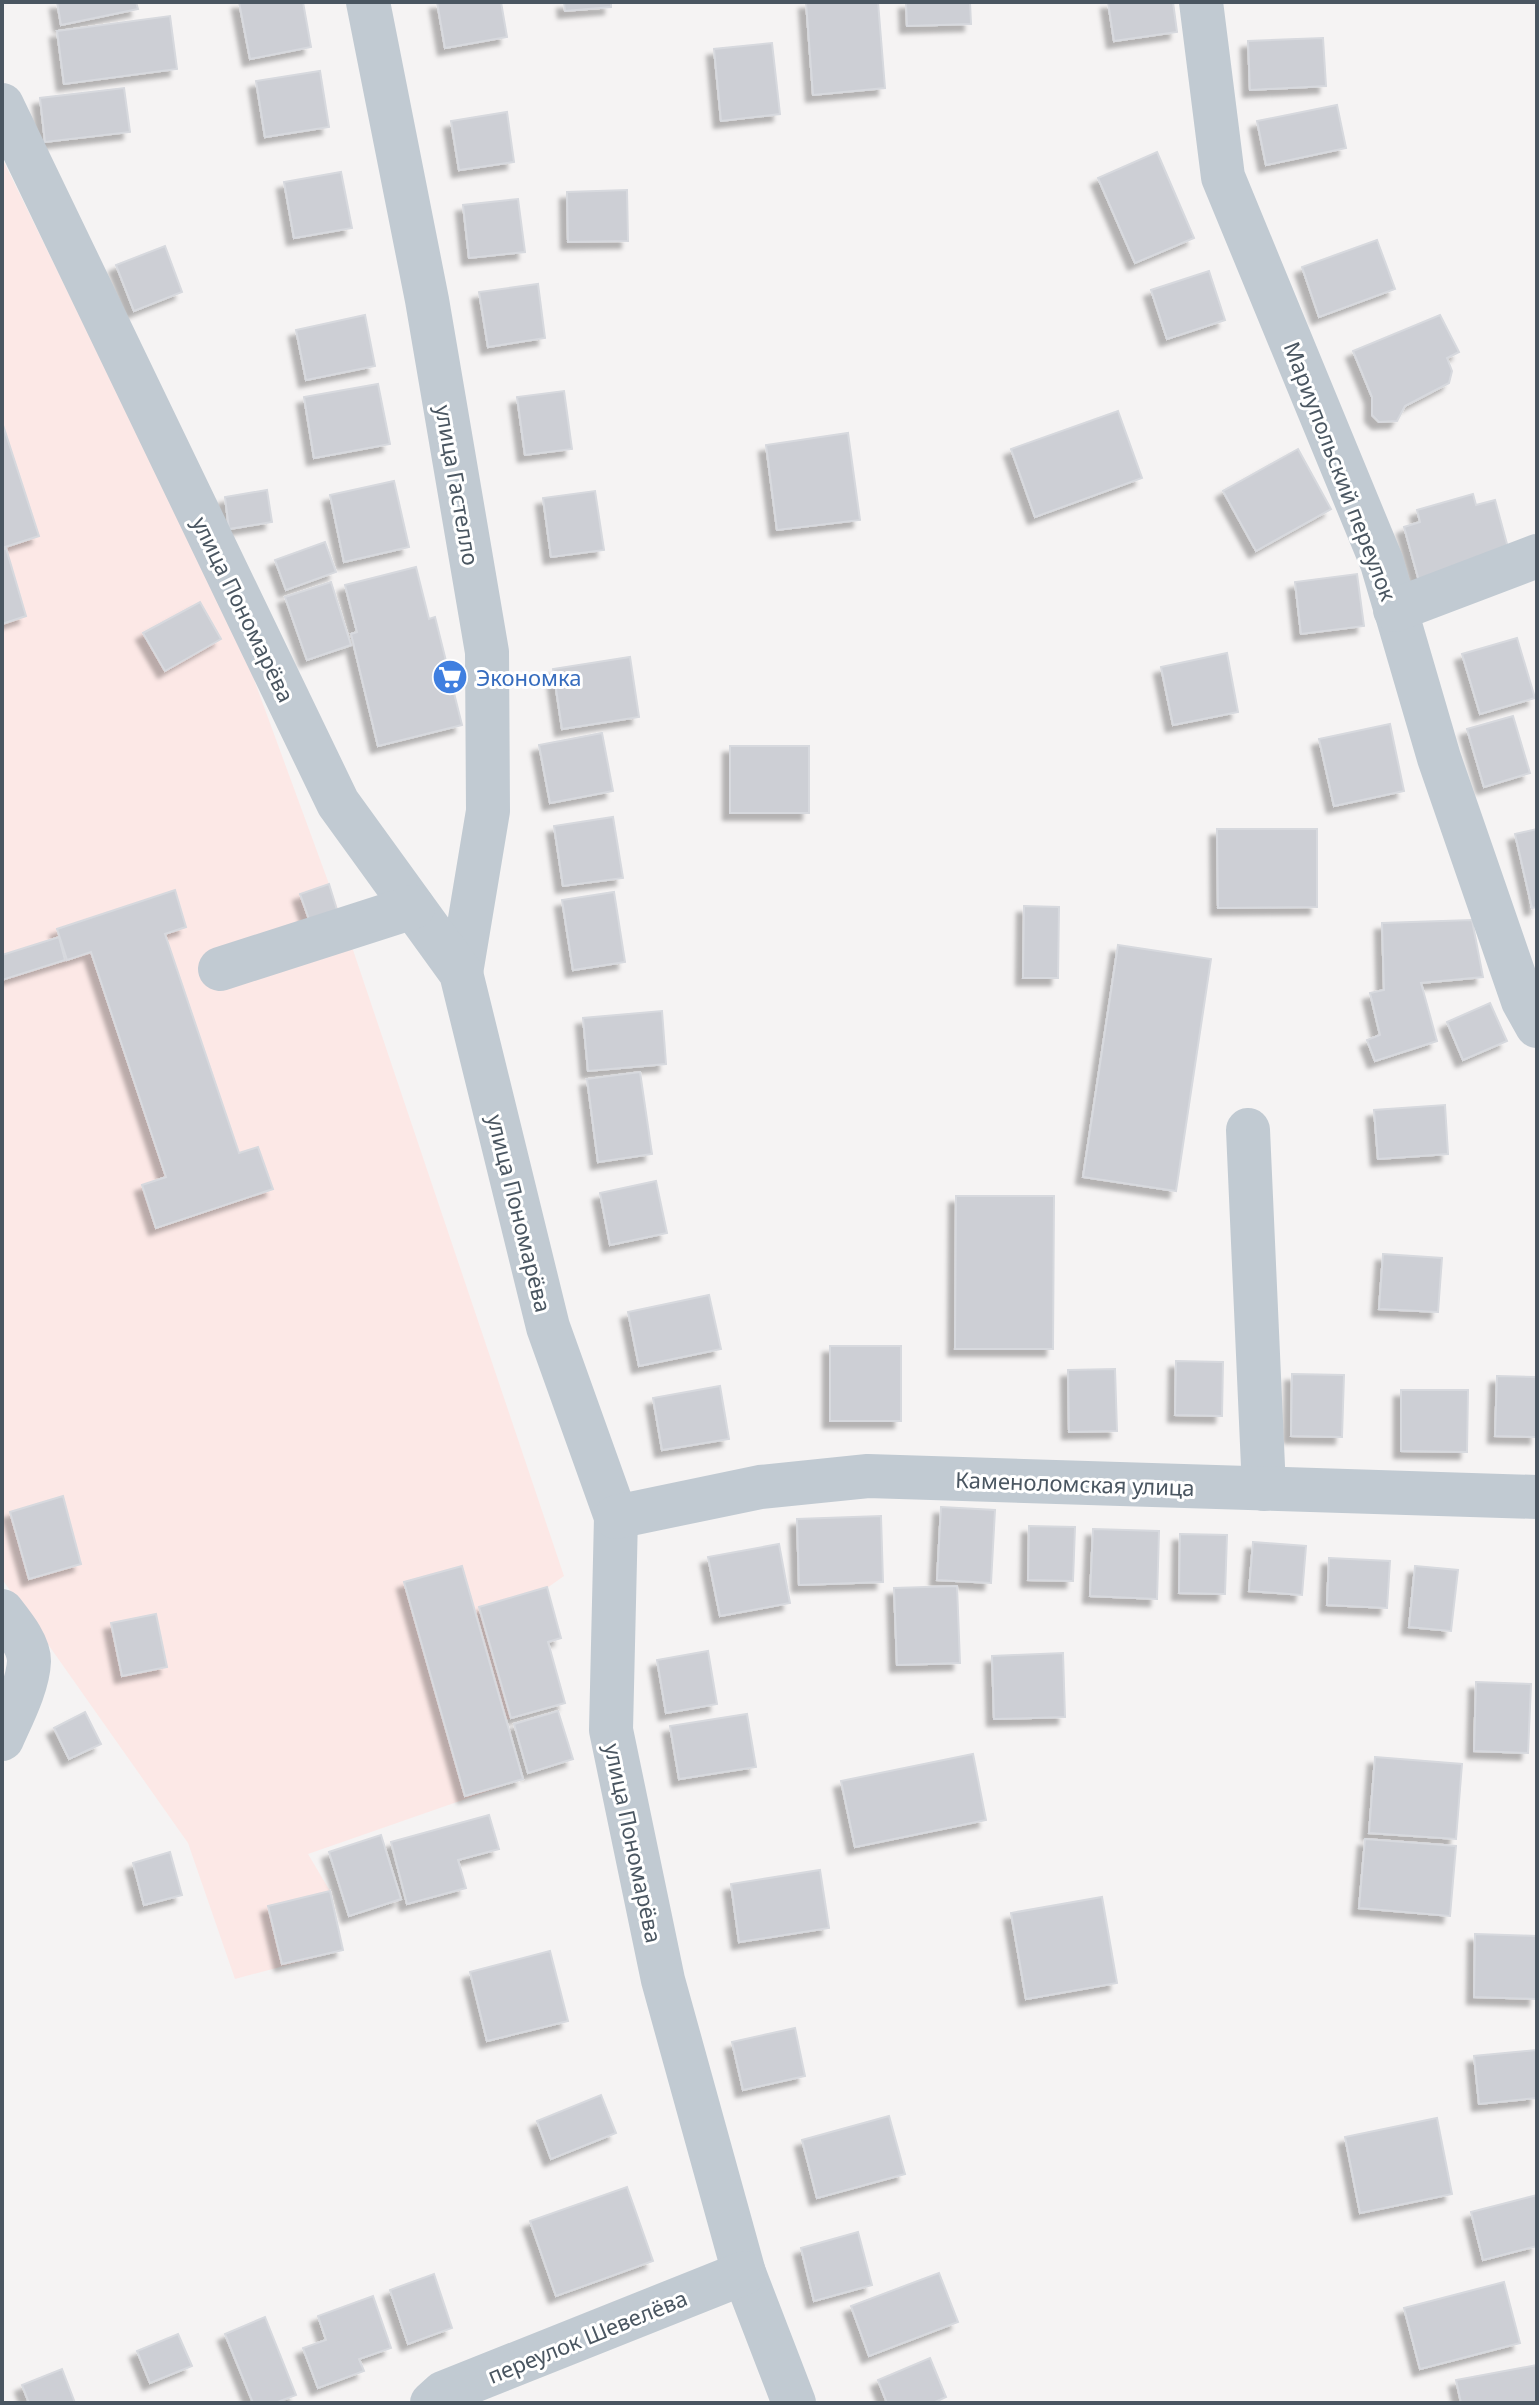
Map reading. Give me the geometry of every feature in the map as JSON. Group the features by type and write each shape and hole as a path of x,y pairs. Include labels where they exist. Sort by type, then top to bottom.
{"street":[{"name":"улица Гастелло","path":"368,2 427,300 487,652 488,811 461,973"},
{"name":"Мариупольский переулок","path":"1201,2 1223,177 1382,563 1439,758 1523,1001 1537,1026"},
{"name":"улица Пономарёва","path":"2,105 338,803 461,973 548,1327 616,1517 611,1730 663,1980 744,2273 794,2403"},
{"path":"1395,610 1537,556"},
{"path":"220,969 413,907"},
{"path":"1248,1130 1264,1489"},
{"name":"Каменоломская улица","path":"616,1517 760,1487 868,1476 1537,1497"},
{"path":"2,1611 19,1635 29,1659 16,1708 2,1739"},
{"name":"переулок Шевелёва","path":"432,2403 443,2393 744,2273"}],"shaded area":[{"path":"2,158 241,644 351,944 564,1576 547,1588 561,1638 548,1643 565,1703 506,1720 523,1779 308,1854 330,1891 343,1950 235,1979 188,1843 2,1579"}],"building":[{"path":"57,2 136,2 138,9 61,25"},
{"path":"239,2 303,2 311,47 250,59"},
{"path":"437,2 501,2 507,37 445,48"},
{"path":"564,2 611,2 611,7 565,11"},
{"path":"806,2 878,2 885,88 813,95"},
{"path":"906,2 970,2 971,24 907,26"},
{"path":"1108,2 1173,2 1177,32 1114,41"},
{"path":"170,16 177,69 64,84 57,31"},
{"path":"1323,38 1326,86 1250,90 1248,41"},
{"path":"772,43 780,114 721,121 714,49"},
{"path":"320,71 329,127 265,137 256,81"},
{"path":"124,88 130,132 45,142 40,98"},
{"path":"1337,105 1346,148 1266,165 1257,121"},
{"path":"507,112 514,162 459,170 451,121"},
{"path":"1157,152 1194,238 1135,263 1098,178"},
{"path":"341,172 352,228 294,238 284,182"},
{"path":"627,190 628,241 568,242 567,192"},
{"path":"518,199 525,252 469,258 463,205"},
{"path":"1377,240 1395,289 1319,317 1302,267"},
{"path":"165,246 182,292 134,311 116,265"},
{"path":"1209,271 1225,320 1167,339 1151,290"},
{"path":"538,284 545,338 488,347 479,292"},
{"path":"365,315 375,366 306,380 296,330"},
{"path":"1440,315 1459,352 1447,358 1452,371 1449,383 1405,406 1397,421 1379,422 1372,415 1372,397 1353,351"},
{"path":"378,384 390,444 314,458 304,397"},
{"path":"564,391 572,449 525,455 517,397"},
{"path":"1118,411 1142,478 1035,517 1011,449"},
{"path":"2,422 39,536 2,548"},
{"path":"848,433 860,520 777,530 766,445"},
{"path":"1298,449 1331,509 1256,551 1223,491"},
{"path":"394,481 409,547 344,562 330,495"},
{"path":"267,490 272,522 229,529 225,497"},
{"path":"595,491 604,550 551,557 543,498"},
{"path":"1473,494 1476,505 1495,500 1510,555 1419,581 1404,527 1420,522 1417,510"},
{"path":"325,542 336,572 286,590 275,560"},
{"path":"6,548 26,616 2,624 2,550"},
{"path":"416,567 429,619 435,617 462,725 378,746 351,634 357,632 345,585"},
{"path":"1357,574 1364,626 1301,634 1295,582"},
{"path":"331,582 351,645 307,660 285,597"},
{"path":"200,602 221,639 165,671 143,633"},
{"path":"1517,638 1535,698 1480,714 1462,654"},
{"path":"1227,653 1238,712 1173,725 1161,667"},
{"path":"630,657 639,717 562,729 553,669"},
{"path":"1513,716 1530,773 1484,787 1467,729"},
{"path":"1390,724 1404,791 1334,806 1319,739"},
{"path":"602,733 613,791 550,803 539,745"},
{"path":"730,746 809,746 809,813 730,813"},
{"path":"613,817 623,878 563,886 554,826"},
{"path":"1217,829 1317,829 1317,907 1218,908"},
{"path":"1537,829 1537,907 1532,908 1515,834"},
{"path":"329,884 338,913 310,922 300,894"},
{"path":"175,890 186,927 165,934 239,1153 258,1147 273,1189 156,1228 142,1185 166,1177 91,952 67,960 57,929"},
{"path":"614,892 625,962 573,970 562,900"},
{"path":"1024,906 1059,907 1058,978 1023,978"},
{"path":"1472,920 1483,977 1421,983 1437,1041 1375,1061 1367,1040 1380,1035 1370,993 1384,990 1382,923"},
{"path":"59,937 65,960 2,980 2,955"},
{"path":"1118,945 1211,959 1176,1191 1083,1177"},
{"path":"1490,1003 1507,1041 1463,1060 1447,1022"},
{"path":"662,1011 666,1064 588,1071 583,1018"},
{"path":"640,1072 652,1154 598,1162 587,1079"},
{"path":"1445,1105 1448,1154 1378,1159 1374,1110"},
{"path":"656,1181 667,1233 610,1245 600,1193"},
{"path":"956,1196 1054,1196 1053,1349 955,1349"},
{"path":"1383,1254 1442,1258 1438,1312 1379,1309"},
{"path":"709,1295 721,1349 639,1366 628,1312"},
{"path":"830,1346 901,1346 901,1421 830,1421"},
{"path":"1176,1361 1223,1362 1222,1416 1175,1415"},
{"path":"1115,1369 1117,1431 1069,1432 1068,1370"},
{"path":"1292,1374 1344,1375 1342,1437 1291,1436"},
{"path":"1497,1376 1537,1377 1537,1437 1495,1436"},
{"path":"720,1386 729,1439 662,1450 653,1398"},
{"path":"1401,1390 1468,1390 1467,1452 1401,1451"},
{"path":"63,1496 81,1564 29,1579 10,1512"},
{"path":"941,1507 995,1510 991,1583 937,1580"},
{"path":"881,1516 883,1582 799,1585 797,1519"},
{"path":"1029,1526 1075,1527 1073,1581 1028,1580"},
{"path":"1093,1529 1159,1531 1157,1599 1090,1596"},
{"path":"1180,1534 1227,1535 1225,1594 1179,1593"},
{"path":"1253,1542 1306,1546 1302,1595 1249,1591"},
{"path":"779,1544 790,1603 720,1616 708,1557"},
{"path":"1329,1558 1390,1561 1387,1608 1327,1605"},
{"path":"462,1566 523,1779 465,1796 404,1582"},
{"path":"1415,1566 1458,1570 1451,1631 1409,1627"},
{"path":"957,1586 960,1663 897,1665 894,1588"},
{"path":"547,1587 561,1638 548,1642 565,1703 511,1718 479,1607"},
{"path":"156,1614 167,1667 122,1676 111,1623"},
{"path":"708,1651 717,1704 666,1713 657,1660"},
{"path":"1063,1653 1065,1717 994,1719 992,1656"},
{"path":"1476,1682 1531,1684 1528,1753 1474,1751"},
{"path":"558,1711 573,1759 528,1773 514,1724"},
{"path":"85,1712 101,1744 69,1759 54,1728"},
{"path":"747,1714 756,1767 679,1779 670,1726"},
{"path":"973,1754 986,1820 855,1847 841,1781"},
{"path":"1375,1757 1462,1764 1456,1839 1369,1833"},
{"path":"489,1815 499,1849 458,1860 466,1888 407,1904 391,1842"},
{"path":"381,1835 401,1899 349,1916 329,1852"},
{"path":"1365,1839 1456,1846 1450,1916 1359,1908"},
{"path":"170,1852 182,1895 144,1905 133,1863"},
{"path":"820,1870 829,1928 739,1942 731,1884"},
{"path":"330,1891 343,1950 282,1964 268,1906"},
{"path":"1102,1897 1117,1983 1026,1999 1011,1913"},
{"path":"1475,1934 1537,1936 1536,1999 1474,1997"},
{"path":"550,1951 568,2021 487,2041 470,1972"},
{"path":"795,2028 805,2076 743,2090 732,2042"},
{"path":"1536,2050 1537,2098 1479,2104 1474,2056"},
{"path":"601,2095 616,2133 551,2159 537,2121"},
{"path":"889,2116 905,2174 817,2198 802,2140"},
{"path":"1437,2118 1452,2194 1360,2213 1345,2137"},
{"path":"627,2187 653,2261 556,2296 530,2221"},
{"path":"1537,2195 1537,2246 1483,2260 1471,2212"},
{"path":"858,2232 872,2285 814,2301 801,2248"},
{"path":"939,2273 958,2322 869,2356 851,2306"},
{"path":"434,2274 452,2328 408,2344 390,2290"},
{"path":"1504,2282 1520,2343 1420,2369 1404,2308"},
{"path":"373,2296 391,2348 359,2359 364,2371 318,2388 303,2348 326,2340 318,2316"},
{"path":"265,2317 296,2395 275,2403 253,2403 225,2334"},
{"path":"178,2334 192,2366 150,2383 137,2351"},
{"path":"930,2358 946,2397 933,2403 887,2403 878,2380"},
{"path":"1537,2365 1537,2403 1461,2403 1456,2380"},
{"path":"62,2369 75,2403 29,2403 22,2385"}],"place":[{"name":"Экономка","path":"450,677"}]}
